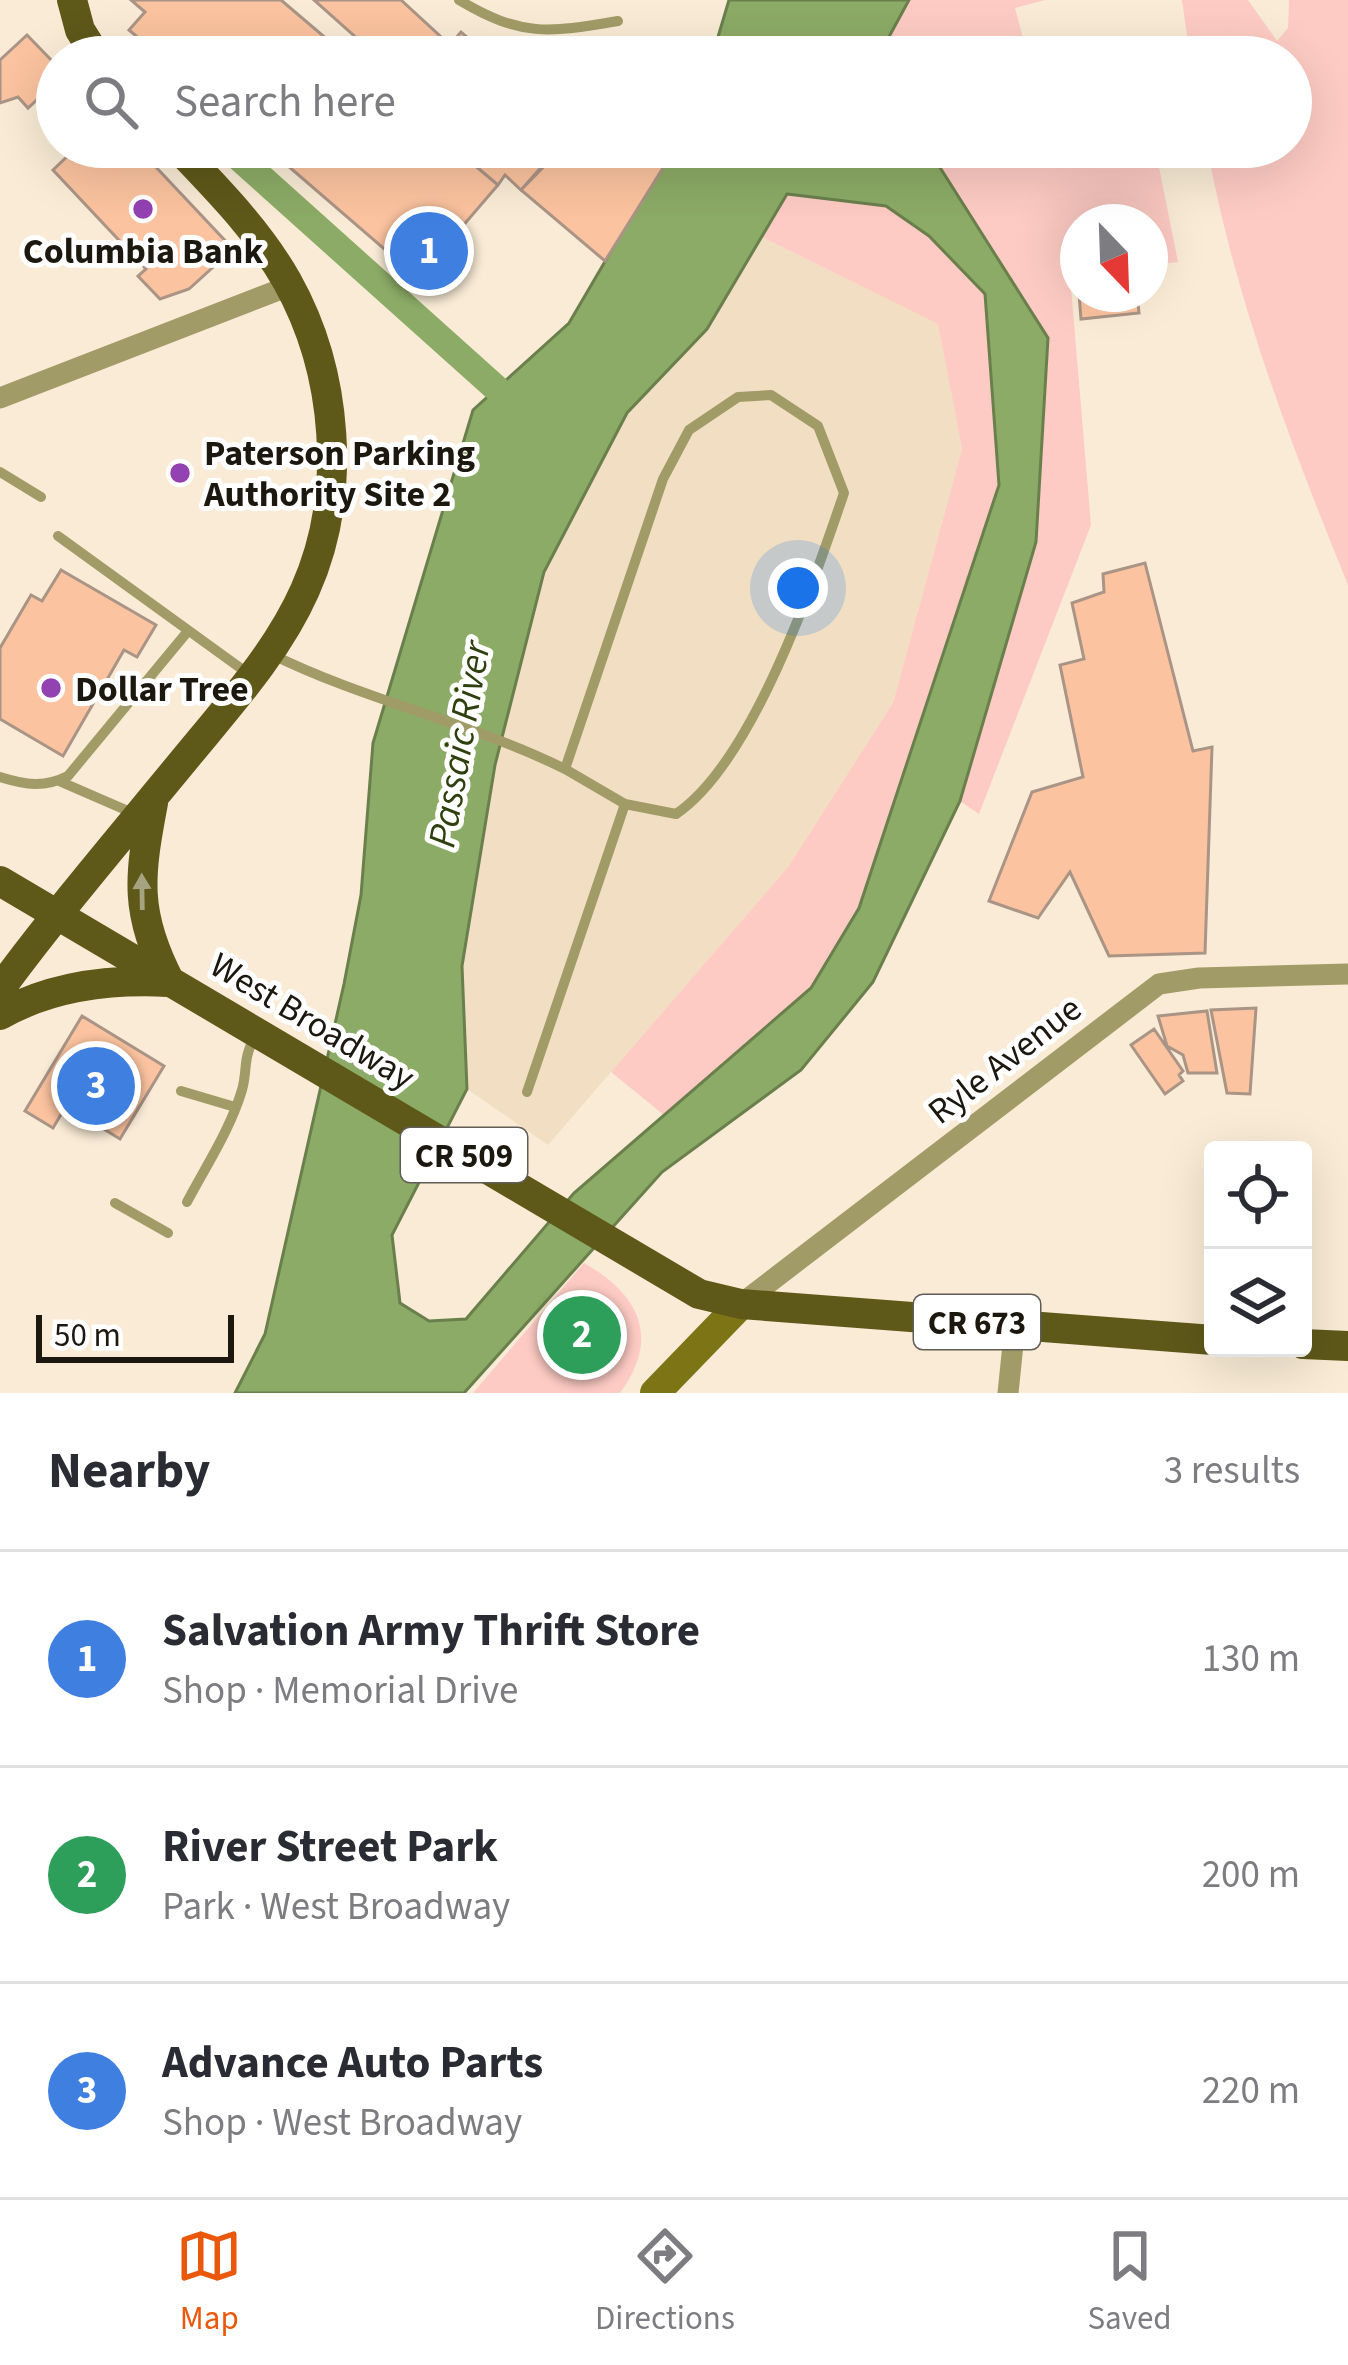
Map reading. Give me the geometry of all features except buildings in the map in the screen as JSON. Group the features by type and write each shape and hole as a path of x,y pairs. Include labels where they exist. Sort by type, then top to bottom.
{"main road":[{"path":"72,0 84,36"},
{"path":"0,989 260,665 307,588 324,525 333,457 316,355 290,286 242,215 197,168"},
{"path":"146,806 139,889 152,948 170,982"},
{"name":"West Broadway","path":"0,881 698,1294 741,1304 1204,1339"},
{"path":"0,1015 56,991 132,980 170,982"},
{"path":"1312,1344 1347,1346"}],"street":[{"path":"0,398 290,286"},
{"name":"Ryle Avenue","path":"741,1304 1159,984 1199,978 1348,974"},
{"path":"655,1393 741,1304"},
{"path":"1008,1393 1015,1325"},
{"path":"1347,1346 1348,1328"}],"lane":[{"path":"459,0 506,28 567,30 618,21"},
{"path":"58,536 188,631 260,665 502,738 625,804 676,814 698,799 758,707 821,562 844,493 818,426 771,395 738,398 689,430 663,479 565,769"},
{"path":"0,472 41,497"},
{"path":"58,781 188,631"},
{"path":"0,777 26,785 58,781 146,806"},
{"path":"526,1092 625,804"},
{"path":"187,1202 235,1107 244,1084 242,1063 258,1032"},
{"path":"181,1091 235,1107"},
{"path":"115,1203 168,1233"}],"shaded area":[{"path":"909,0 1045,0 1015,8 1022,36 889,36"},
{"path":"1182,0 1248,0 1273,36 1187,36"},
{"path":"1289,0 1348,0 1348,585 1285,424 1211,168 1312,168 1312,36 1281,36 1288,28"},
{"path":"940,168 1159,168 1166,204 1060,204 1060,312 1073,312 1091,525 979,814 960,801 1036,542 1048,339"},
{"path":"787,193 886,206 929,236 985,294 999,485 859,908 811,988 665,1116 611,1072 788,867 893,703 962,449 938,324 762,237"},
{"path":"1168,212 1178,262 1168,263"},
{"path":"762,237 938,323 962,449 893,703 788,867 548,1145 467,1089 462,966 495,765 544,572 627,413 707,329"},
{"path":"584,1263 619,1289 638,1319 639,1354 620,1393 473,1393"}],"water":[{"path":"729,0 909,0 889,36 718,36"},
{"name":"Passaic River","path":"660,168 940,168 1048,338 1036,542 960,801 873,982 801,1070 662,1172 464,1393 235,1393 265,1334 344,984 361,895 373,743 473,410 569,323","holes":["787,194 886,206 929,236 985,294 999,485 859,908 811,988 574,1193 466,1319 429,1321 400,1303 392,1235 467,1089 462,966 495,765 544,572 627,413 707,329"]}],"waterway":[{"path":"250,168 497,389"}],"place":[{"name":"Columbia Bank","path":"143,209"},
{"name":"Salvation Army Thrift Store","path":"429,251"},
{"name":"Paterson Parking Authority Site 2","path":"180,473"},
{"name":"Dollar Tree","path":"51,688"},
{"name":"Advance Auto Parts","path":"96,1086"},
{"name":"River Street Park","path":"582,1335"}]}
